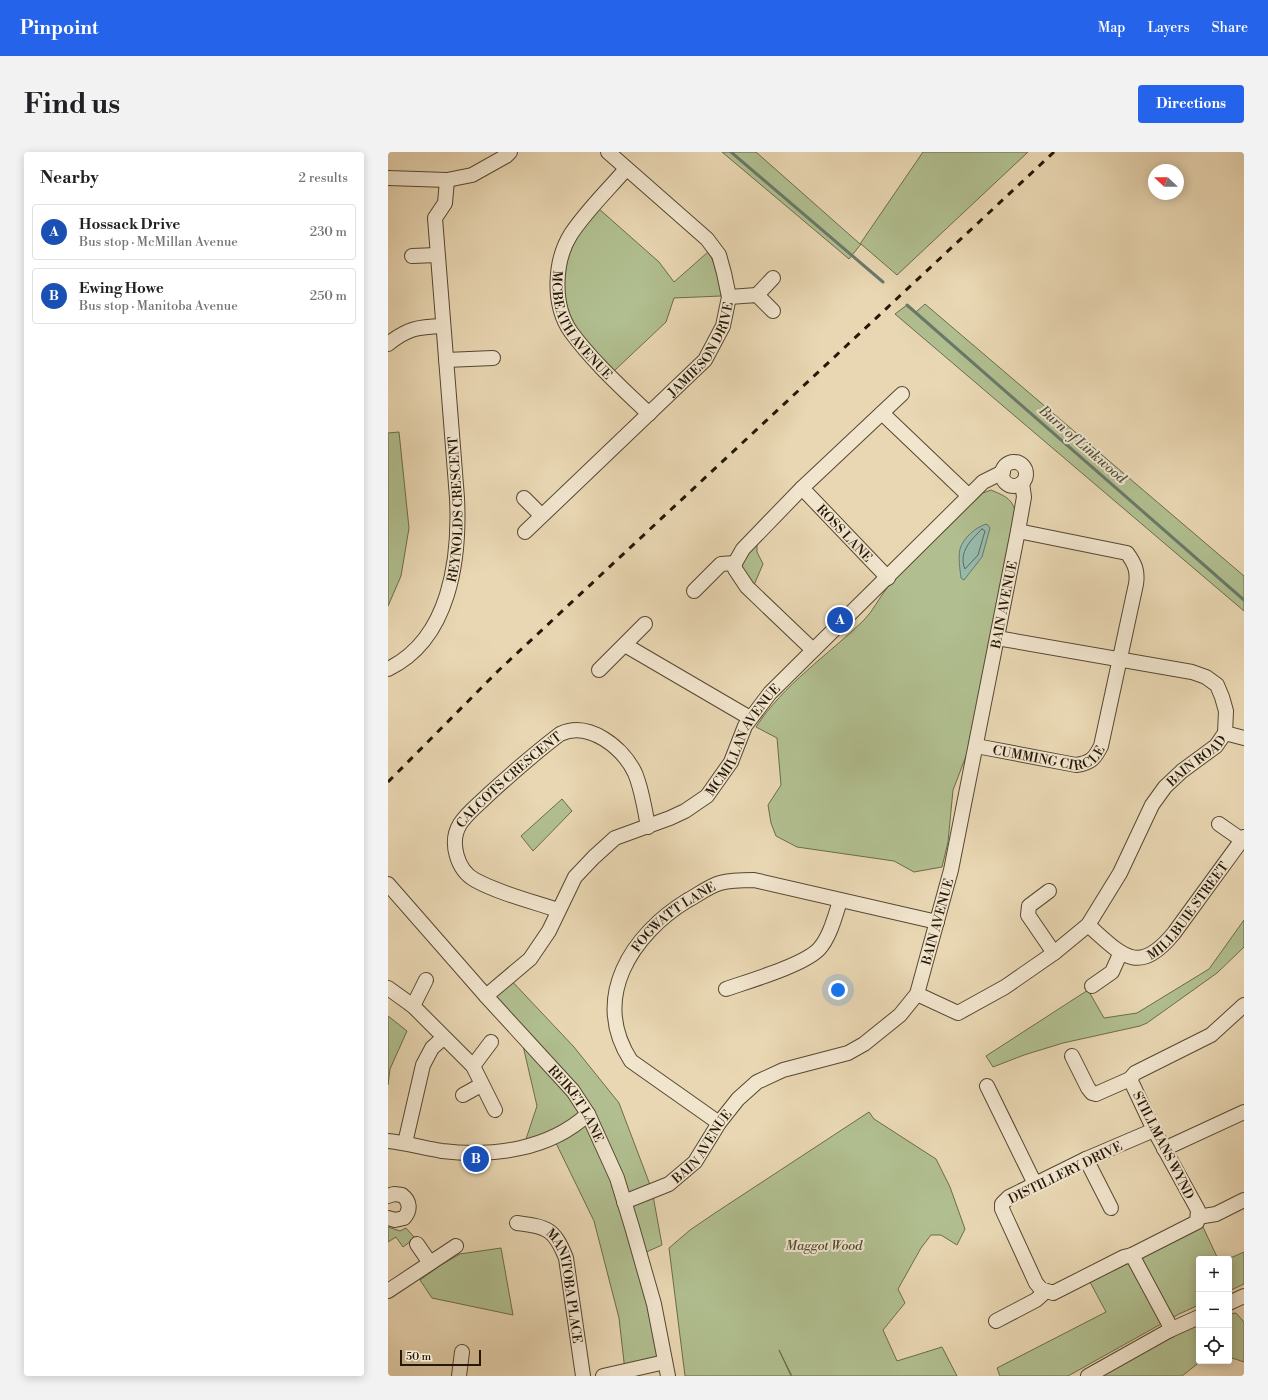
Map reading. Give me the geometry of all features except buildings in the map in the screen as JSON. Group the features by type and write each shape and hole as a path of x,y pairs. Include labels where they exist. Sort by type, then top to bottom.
{"street":[{"path":"388,178 447,180 472,175 506,156 510,152"},
{"name":"JAMIESON DRIVE","path":"525,532 541,515 705,360 723,326 729,297 719,255 707,239 608,152"},
{"name":"MCBEATH AVENUE","path":"626,169 571,235 557,268 557,289 560,306 571,332 605,371 648,414"},
{"name":"REYNOLDS CRESCENT","path":"388,669 407,658 420,647 431,630 452,576 458,531 435,218 446,203 447,180"},
{"path":"412,256 437,255"},
{"path":"729,297 757,295 773,278"},
{"path":"757,295 773,311"},
{"path":"388,344 402,332 417,327 443,326"},
{"path":"446,360 493,358"},
{"path":"813,650 757,598 738,575 735,563 738,555 802,488 902,394"},
{"path":"882,413 969,496"},
{"name":"MCMILLAN AVENUE","path":"486,996 530,959 549,931 575,877 594,857 615,838 648,827 685,811 707,796 730,762 750,718 770,693 888,578 969,496 984,482 1003,472"},
{"name":"BAIN AVENUE","path":"624,1202 669,1184 695,1162 719,1123 738,1099 757,1082 783,1070 848,1053 864,1044 900,1015 917,994 951,870 1024,497 1022,483 1016,486 1008,485 1004,479 1003,472"},
{"name":"ROSS LANE","path":"802,488 888,578"},
{"path":"524,498 541,515"},
{"name":"CUMMING CIRCLE","path":"976,746 1076,765 1091,761 1095,758 1102,746 1137,574 1134,562 1126,554 1121,552 1018,531"},
{"path":"694,591 721,564 735,563"},
{"path":"599,670 644,624"},
{"name":"BAIN ROAD","path":"917,994 958,1013 1005,987 1054,953 1088,925 1120,873 1152,805 1165,787 1182,771 1216,746 1225,733 1226,711 1222,697 1217,685 1206,677 1192,672 997,638"},
{"path":"625,645 750,718"},
{"name":"CALCOTS CRESCENT","path":"558,910 515,896 474,880 460,864 456,853 456,842 460,824 473,809 504,780 560,734 572,730 585,731 596,735 609,743 626,760 635,774 648,827"},
{"path":"1225,733 1244,738"},
{"name":"MILLBUIE STREET","path":"1120,954 1141,958 1152,955 1163,947 1243,838 1219,824"},
{"name":"FOGWATT LANE","path":"719,1123 631,1060 623,1048 616,1027 617,990 628,958 642,938 670,911 718,884 735,880 754,880 840,901 937,922"},
{"name":"REIKET LANE","path":"388,884 486,996 573,1091 588,1114 617,1178 654,1304 668,1376"},
{"path":"1049,891 1029,906 1028,915 1054,953"},
{"path":"726,990 805,959 820,948 831,926 840,901"},
{"path":"1088,925 1120,954 1112,972 1092,986"},
{"path":"413,1006 426,980"},
{"path":"388,988 413,1006 443,1038 473,1066 481,1085 495,1110"},
{"name":"STILLMANS WYND","path":"1198,1217 1198,1210 1154,1130 1130,1079 1135,1073 1211,1035 1240,1009"},
{"path":"405,1143 423,1065 432,1048 443,1038"},
{"path":"473,1066 491,1042"},
{"path":"1072,1056 1092,1093 1096,1094 1130,1079"},
{"path":"463,1095 481,1085"},
{"path":"987,1086 1035,1184"},
{"path":"1164,1149 1244,1112"},
{"path":"388,1141 452,1152 483,1153 517,1150 553,1137 578,1123 588,1114"},
{"name":"DISTILLERY DRIVE","path":"1046,1291 1041,1289 1036,1283 1002,1209 1002,1204 1009,1197 1035,1184 1154,1130"},
{"path":"1086,1160 1111,1208"},
{"path":"388,1196 394,1194 402,1195 408,1201 409,1206 409,1210 404,1218 395,1220 388,1218"},
{"path":"996,1321 1036,1300 1046,1291 1052,1293 1124,1257 1132,1256 1197,1222 1198,1217 1216,1214 1244,1200"},
{"name":"MANITOBA PLACE","path":"517,1223 543,1226 551,1232 562,1248 566,1258 583,1376"},
{"path":"417,1244 430,1263"},
{"path":"388,1291 456,1246"},
{"path":"1132,1256 1169,1324 1170,1330"},
{"path":"1232,1302 1244,1296"},
{"path":"1088,1376 1170,1330 1196,1318"},
{"path":"459,1376 462,1352"},
{"path":"602,1376 665,1362"}],"green space":[{"path":"722,152 756,152 860,244 923,152 1028,152 897,275 861,244 849,259"},
{"path":"598,208 659,262 674,282 708,252 714,262 720,284 721,296 674,298 666,322 614,371 599,357 572,324 565,307 563,269 575,237"},
{"path":"925,304 1244,576 1244,611 895,314 907,305 916,312"},
{"path":"399,432 409,528 401,576 388,606 388,433"},
{"path":"991,490 1009,499 1015,510 968,751 953,790 948,842 942,867 914,872 894,861 797,847 776,836 771,823 768,805 781,785 777,738 756,727 779,697 864,620 887,588 921,551 983,493"},
{"path":"757,542 757,552 763,564 754,585 747,587 738,555"},
{"path":"562,799 572,811 533,851 521,836"},
{"path":"1244,920 1244,947 1217,973 1147,1023 1140,1026 1063,1043 1024,1055 993,1067 986,1056 1088,990 1104,1018 1137,1013 1209,969"},
{"path":"508,977 574,1047 619,1103 652,1190 662,1245 644,1253 665,1362 625,1371 619,1318 594,1221 553,1137 523,1148 537,1106 521,1037 486,996"},
{"path":"388,1016 407,1031 390,1069 388,1085"},
{"name":"Maggot Wood","path":"869,1112 874,1119 936,1159 950,1187 965,1229 957,1245 941,1235 931,1235 921,1248 898,1289 905,1303 883,1330 897,1361 942,1347 957,1376 792,1376 779,1350 791,1376 685,1376 669,1248 690,1230 715,1213"},
{"path":"388,1227 400,1231 406,1228 415,1238 403,1247 396,1237 388,1242"},
{"path":"1203,1227 1217,1256 1196,1256 1196,1306 1179,1314 1068,1376 1000,1376 997,1368 1106,1312 1090,1282"},
{"path":"501,1248 513,1315 432,1298 420,1280 460,1254"},
{"path":"1244,1252 1244,1284 1232,1290 1232,1257"},
{"path":"1236,1313 1244,1322 1244,1362 1232,1358 1232,1314"},
{"path":"1196,1323 1197,1364 1182,1376 1088,1376"}],"water":[{"path":"987,524 990,528 982,557 964,580 961,578 959,564 960,549 964,541 971,533 979,527"}],"waterway":[{"path":"731,152 883,282"},
{"name":"Burn of Linkwood","path":"907,305 1244,600"}],"railway":[{"path":"388,782 498,671 1054,152"}],"place":[{"name":"Hossack Drive","path":"840,620"},
{"name":"Ewing Howe","path":"476,1159"}]}
